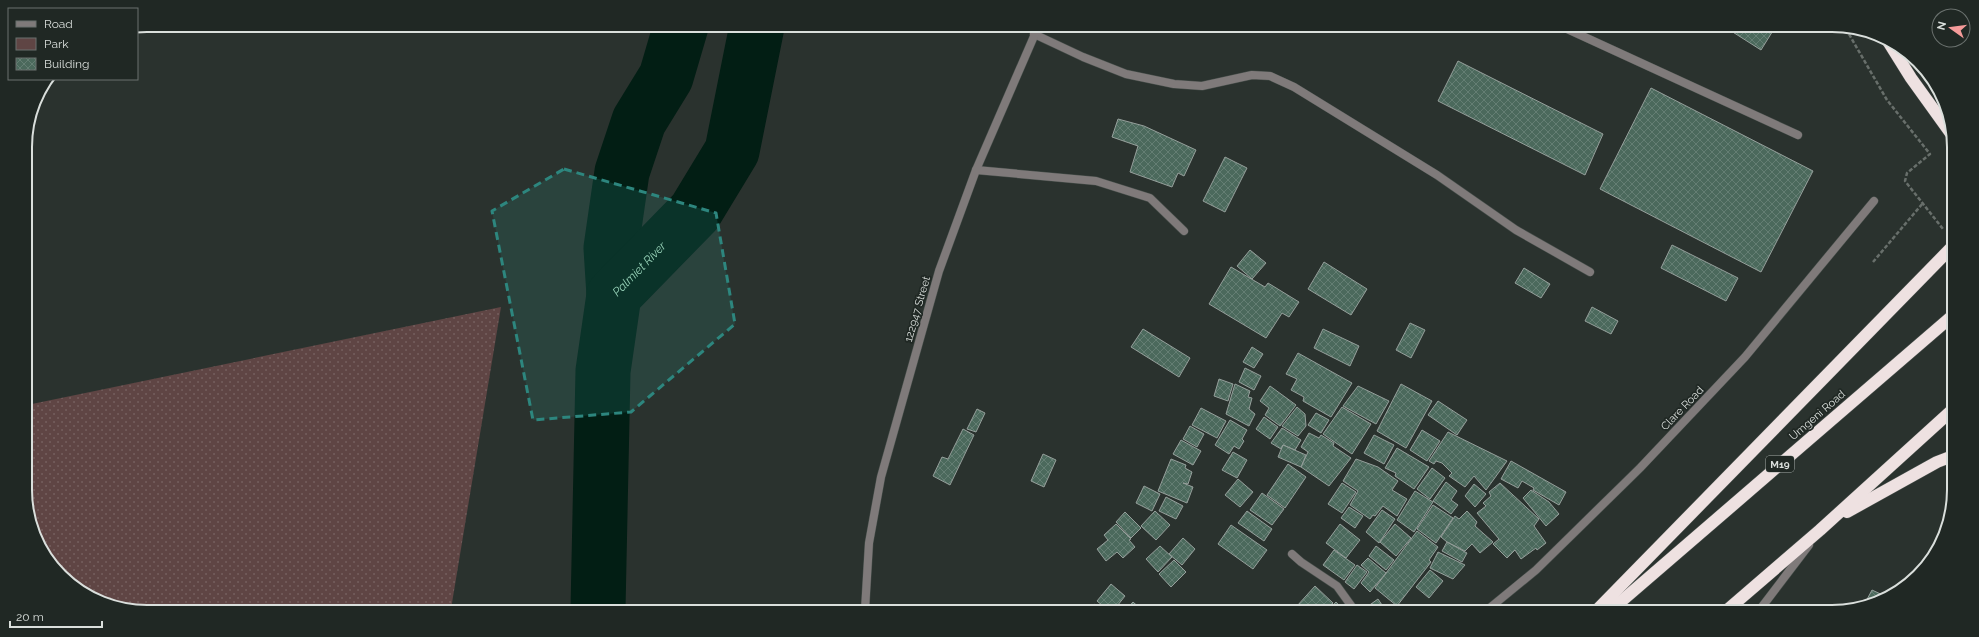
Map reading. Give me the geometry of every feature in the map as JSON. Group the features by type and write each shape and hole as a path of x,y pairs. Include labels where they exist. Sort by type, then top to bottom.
{"highway":[{"path":"1893,49 1911,78 1945,126"},
{"path":"1602,605 1947,252"},
{"name":"Umgeni Road","path":"1617,605 1947,320"},
{"path":"1734,605 1947,415"},
{"path":"1824,526 1937,462 1947,458"}],"street":[{"name":"122947 Street","path":"865,605 868,543 881,477 939,271 976,170 1036,32"},
{"path":"1038,32 1126,74 1174,84 1202,86 1252,75 1270,76 1276,78 1294,87 1437,175 1516,230 1590,272"},
{"path":"1574,32 1798,135"},
{"path":"976,170 1096,180 1150,198 1184,231"},
{"name":"Clare Road","path":"1493,605 1536,570 1640,468 1740,363 1874,201"},
{"path":"1763,605 1824,526"},
{"path":"1292,554 1301,562 1338,586 1351,605"}],"path":[{"path":"1849,33 1888,100 1930,154 1907,173 1905,181 1946,233"},
{"path":"1873,262 1923,203"}],"highlighted area":[{"path":"564,169 716,213 735,324 631,412 533,420 492,211"}],"green space":[{"path":"501,307 452,605 147,605 117,601 89,590 66,571 56,560 47,548 38,527 34,513 32,490 32,404"}],"building":[{"path":"1733,32 1772,32 1761,50"},
{"path":"1458,61 1603,134 1585,175 1438,101"},
{"path":"1651,88 1813,171 1761,272 1600,189"},
{"path":"1118,119 1144,126 1196,150 1184,176 1178,173 1172,187 1130,172 1138,146 1112,137"},
{"path":"1225,157 1247,168 1225,212 1203,201"},
{"path":"1672,245 1738,278 1726,301 1661,268"},
{"path":"1250,250 1266,263 1252,279 1237,266"},
{"path":"1324,262 1367,289 1351,315 1308,289"},
{"path":"1231,267 1265,287 1268,283 1299,302 1289,317 1282,313 1266,338 1209,304"},
{"path":"1524,268 1550,284 1541,298 1515,283"},
{"path":"1592,307 1618,321 1611,334 1585,321"},
{"path":"1410,323 1425,330 1411,358 1396,350"},
{"path":"1143,329 1190,358 1179,377 1131,347"},
{"path":"1323,329 1359,346 1350,366 1314,348"},
{"path":"1252,347 1263,354 1254,368 1243,362"},
{"path":"1298,353 1352,383 1331,417 1303,401 1304,397 1291,390 1297,379 1286,374"},
{"path":"1245,368 1261,376 1254,390 1239,382"},
{"path":"1219,379 1233,384 1228,401 1214,396"},
{"path":"1235,384 1250,391 1248,397 1252,398 1249,409 1255,414 1249,426 1226,414"},
{"path":"1401,384 1432,401 1406,448 1377,431"},
{"path":"1270,386 1296,405 1280,426 1265,415 1269,408 1260,401"},
{"path":"1358,386 1389,401 1376,424 1343,406"},
{"path":"1438,401 1467,420 1457,435 1428,415"},
{"path":"1297,407 1305,414 1306,426 1298,436 1282,426"},
{"path":"1342,407 1371,424 1352,454 1323,434"},
{"path":"1201,408 1226,421 1217,438 1192,425"},
{"path":"977,409 985,413 976,432 967,429"},
{"path":"1316,413 1329,420 1321,433 1308,425"},
{"path":"1264,417 1278,427 1270,439 1256,429"},
{"path":"1230,420 1247,430 1242,439 1244,441 1239,449 1234,446 1229,454 1215,445"},
{"path":"1190,426 1204,434 1197,447 1183,439"},
{"path":"1282,428 1301,440 1295,450 1283,445 1281,449 1271,443"},
{"path":"963,429 974,435 950,485 933,476 942,457 948,459"},
{"path":"1422,430 1440,441 1427,461 1410,450"},
{"path":"1448,432 1507,461 1486,490 1474,476 1465,487 1449,476 1452,473 1442,463 1436,461 1434,464 1429,461"},
{"path":"1309,433 1319,438 1321,435 1334,443 1333,446 1351,458 1329,486 1301,467 1308,452 1301,447"},
{"path":"1374,435 1394,445 1384,464 1364,453"},
{"path":"1181,440 1201,451 1193,465 1173,454"},
{"path":"1283,445 1306,455 1301,467 1278,457"},
{"path":"1397,448 1429,467 1414,489 1395,476 1396,473 1385,468"},
{"path":"1233,452 1247,460 1237,478 1222,470"},
{"path":"1043,454 1056,460 1044,487 1031,481"},
{"path":"1171,459 1186,465 1185,468 1192,472 1188,484 1183,483 1193,487 1187,503 1158,491"},
{"path":"1356,459 1378,467 1398,481 1392,490 1407,499 1397,516 1383,506 1375,516 1373,515 1370,519 1350,505 1358,491 1343,481"},
{"path":"1511,461 1566,492 1559,505 1533,490 1534,488 1522,481 1518,488 1501,479"},
{"path":"1288,464 1306,477 1285,508 1267,495"},
{"path":"1432,468 1445,478 1430,499 1417,489"},
{"path":"1238,479 1253,492 1240,507 1225,495"},
{"path":"1446,482 1457,491 1451,500 1458,505 1451,514 1433,501"},
{"path":"1342,483 1356,492 1342,513 1328,504"},
{"path":"1500,483 1539,519 1534,526 1546,543 1521,559 1515,550 1507,558 1493,544 1499,539 1477,513 1486,506 1483,503 1491,496 1489,492"},
{"path":"1474,484 1486,494 1475,507 1465,496"},
{"path":"1144,486 1160,494 1152,511 1136,503"},
{"path":"1531,490 1549,502 1559,514 1546,526 1523,498"},
{"path":"1415,491 1433,502 1414,532 1397,520"},
{"path":"1262,493 1284,509 1272,525 1250,510"},
{"path":"1166,497 1183,506 1176,519 1159,511"},
{"path":"1433,505 1453,518 1436,543 1417,529"},
{"path":"1349,507 1363,516 1355,528 1341,518"},
{"path":"1382,510 1395,519 1379,543 1366,532"},
{"path":"1155,511 1170,525 1156,540 1141,526"},
{"path":"1247,511 1272,529 1264,541 1238,523"},
{"path":"1467,511 1477,522 1475,526 1493,542 1480,553 1472,544 1465,551 1447,542 1441,537 1455,516 1459,519"},
{"path":"1125,512 1141,528 1131,538 1116,522"},
{"path":"1116,524 1131,539 1129,540 1135,547 1123,558 1117,552 1106,561 1097,549 1108,540 1104,535"},
{"path":"1340,524 1360,540 1346,558 1326,543"},
{"path":"1395,524 1411,538 1396,556 1380,542"},
{"path":"1231,525 1267,550 1253,569 1218,544"},
{"path":"1417,531 1438,547 1429,560 1431,562 1398,605 1375,588"},
{"path":"1183,538 1195,549 1182,565 1169,554"},
{"path":"1447,542 1467,553 1462,562 1442,551"},
{"path":"1160,546 1172,557 1158,572 1146,559"},
{"path":"1376,546 1394,560 1386,570 1369,556"},
{"path":"1334,550 1355,565 1344,580 1323,565"},
{"path":"1438,552 1465,565 1453,579 1430,568"},
{"path":"1368,558 1386,573 1370,592 1361,583 1369,572 1361,565"},
{"path":"1174,560 1186,572 1171,587 1159,574"},
{"path":"1357,565 1367,572 1354,589 1345,582"},
{"path":"1430,570 1443,581 1429,598 1416,587"},
{"path":"1111,584 1125,596 1118,605 1102,605 1097,601"},
{"path":"1315,586 1333,603 1331,605 1298,605"},
{"path":"1872,590 1881,594 1876,596 1867,599"},
{"path":"1378,599 1382,605 1370,605"}],"waterway":[{"path":"614,295 611,248 622,172 639,121 666,77 679,32"},
{"name":"Palmiet River","path":"598,605 603,371 614,295 695,212 732,151 756,32"}]}
